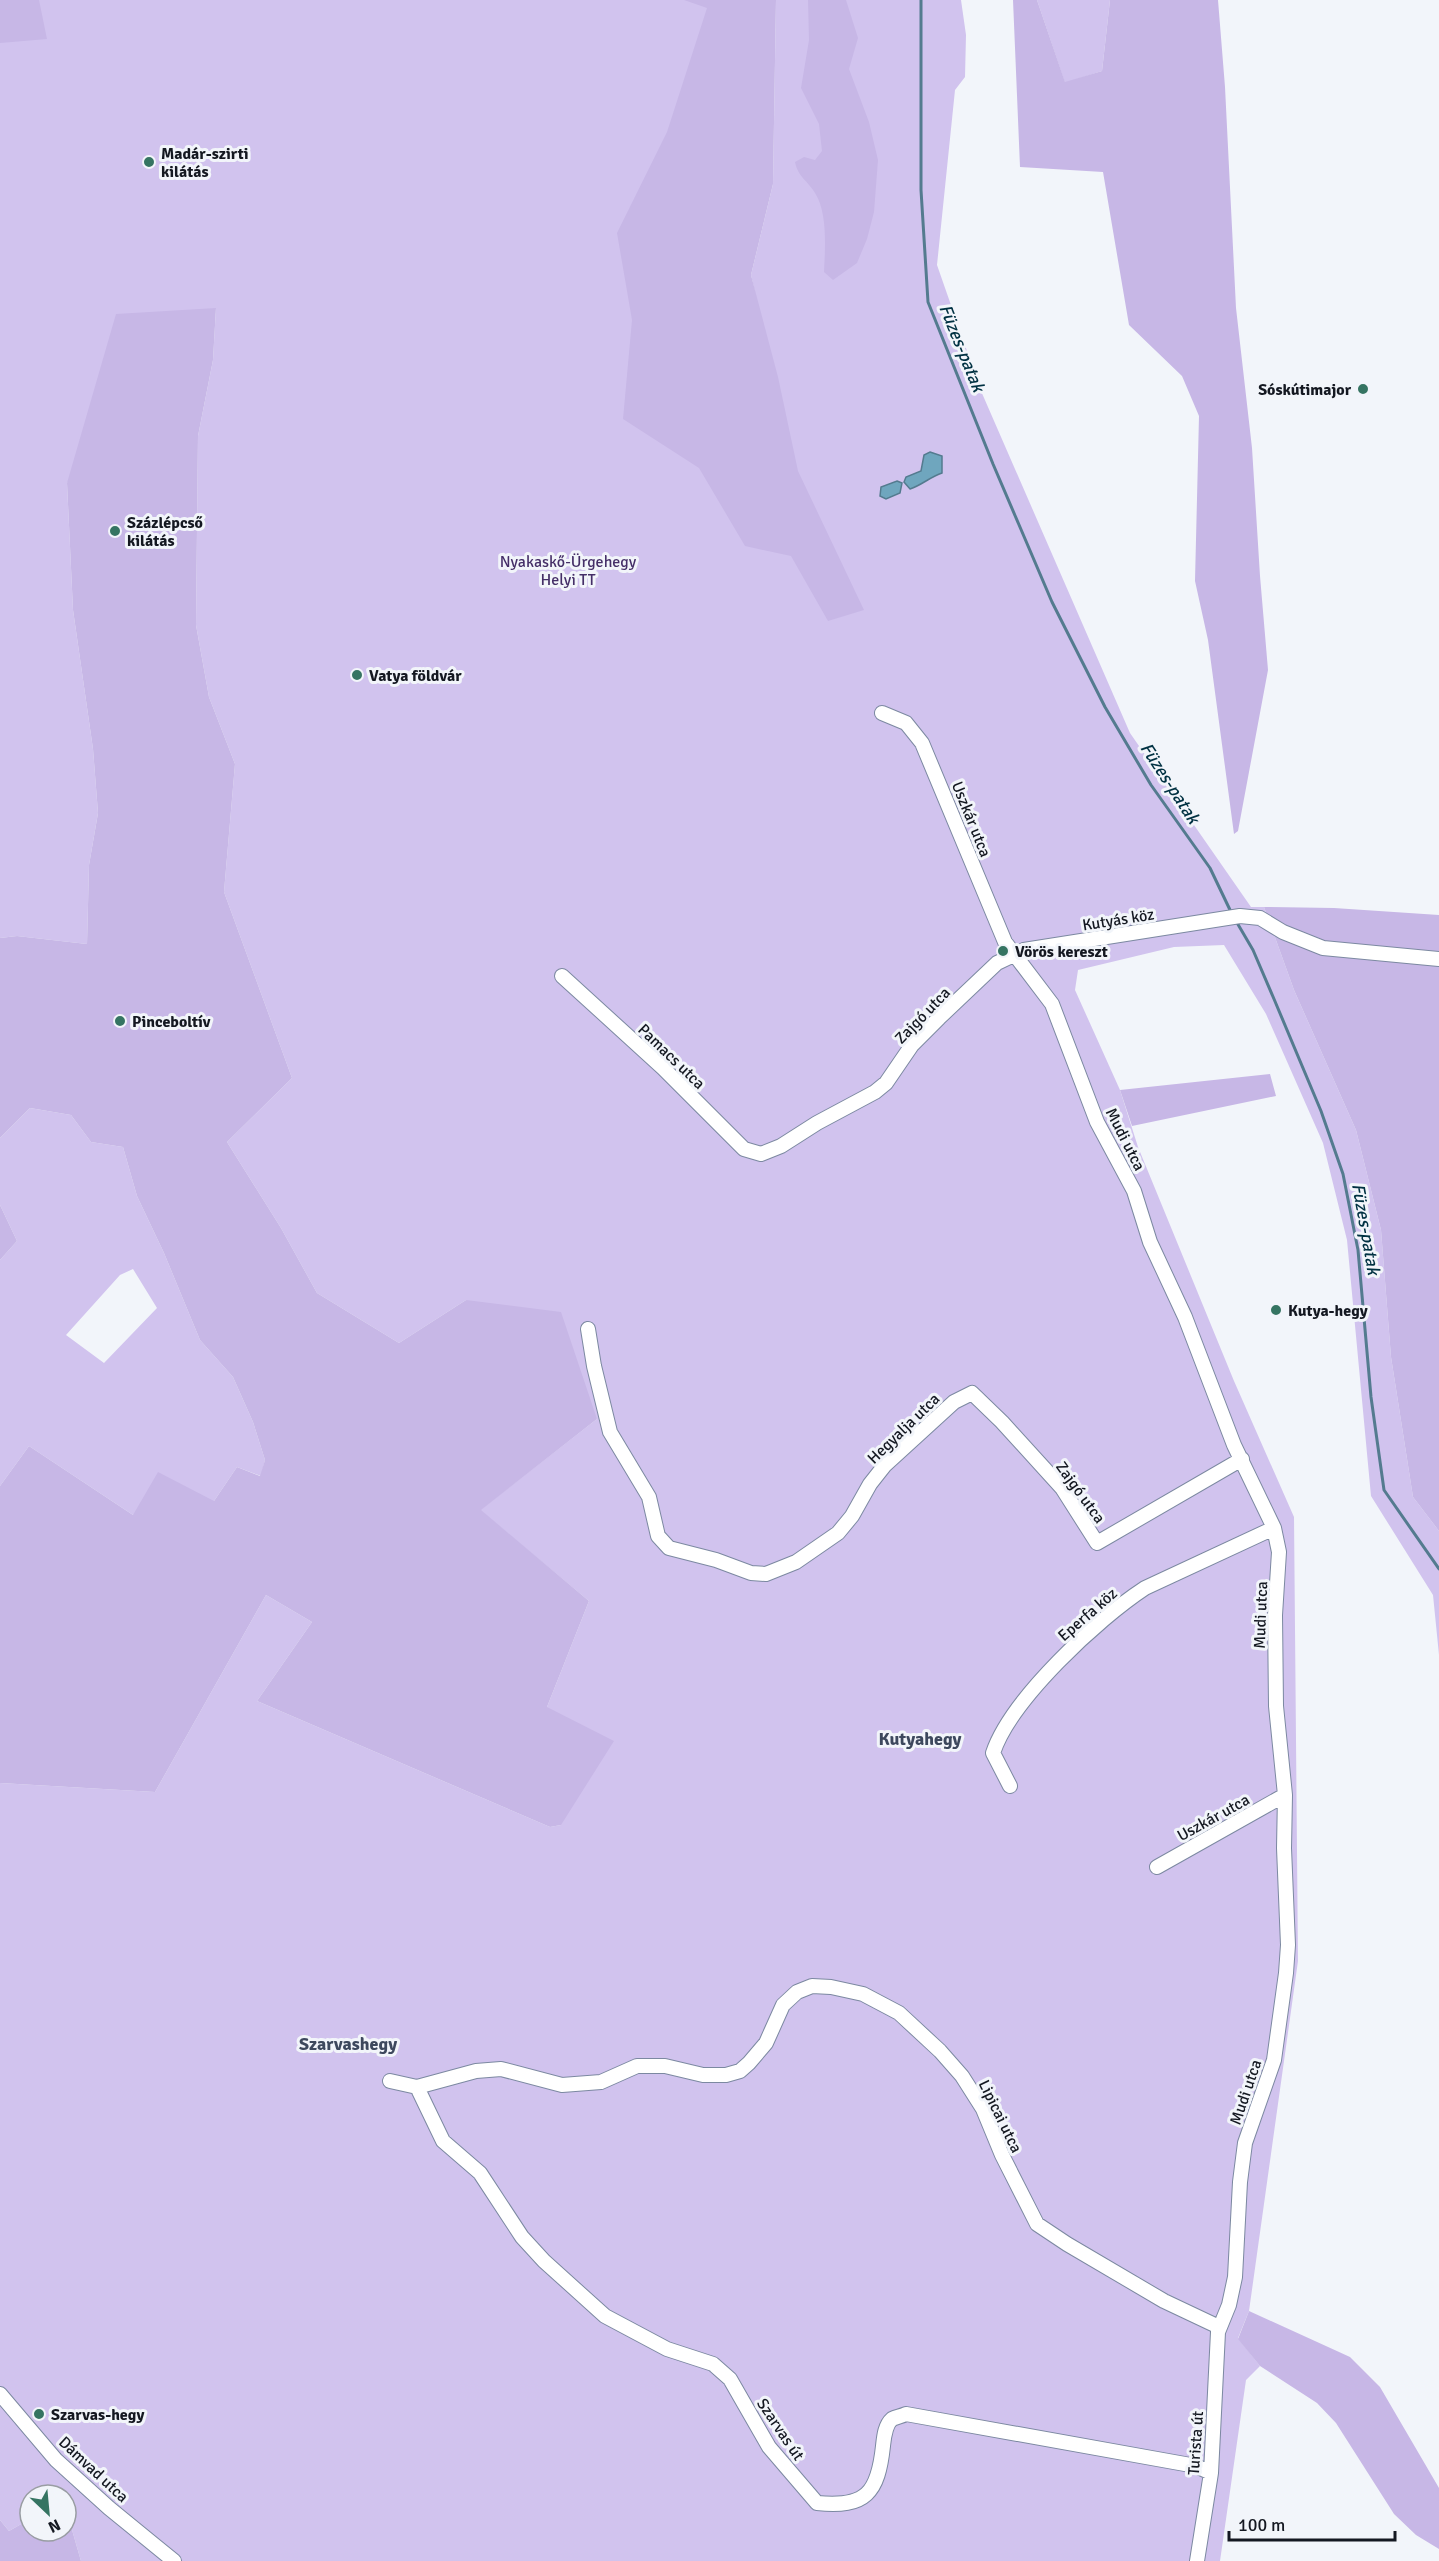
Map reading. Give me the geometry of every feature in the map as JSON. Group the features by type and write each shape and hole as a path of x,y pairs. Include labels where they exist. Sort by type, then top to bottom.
{"street":[{"name":"Uszkár utca","path":"882,713 906,723 922,743 1005,942 1015,952"},
{"name":"Kutyás köz","path":"1015,952 1233,917 1260,918 1283,932 1323,948 1439,959"},
{"name":"Zajgó utca","path":"761,1154 781,1146 817,1123 875,1092 886,1083 912,1045 997,963 1015,952"},
{"name":"Mudi utca","path":"1015,952 1052,1004 1097,1122 1134,1191 1150,1242 1185,1317 1200,1361 1274,1528 1280,1552 1275,1615 1276,1706 1286,1795 1284,1848 1288,1945 1286,1974 1274,2060 1245,2143 1240,2182 1235,2277 1229,2305 1219,2327"},
{"name":"Pamacs utca","path":"562,976 663,1068 744,1149 761,1154"},
{"name":"Hegyalja utca","path":"588,1329 594,1366 610,1432 649,1497 658,1536 669,1548 716,1560 751,1573 766,1574 796,1562 838,1533 852,1516 870,1484 885,1465 954,1402 972,1393"},
{"name":"Zajgó utca","path":"972,1393 1002,1422 1062,1488 1097,1543 1242,1459"},
{"name":"Eperfa köz","path":"1010,1786 993,1753 995,1747 1013,1718 1054,1665 1127,1600 1145,1588 1274,1528"},
{"name":"Uszkár utca","path":"1156,1867 1286,1795"},
{"name":"Lipicai utca","path":"417,2087 476,2071 501,2069 562,2085 601,2082 637,2066 665,2066 714,2076 726,2075 740,2071 749,2063 766,2043 783,2005 797,1992 812,1986 831,1987 863,1994 899,2013 940,2051 962,2076 983,2109 1002,2155 1037,2224 1066,2244 1164,2301 1219,2327"},
{"path":"390,2081 417,2087"},
{"name":"Szarvas út","path":"417,2087 443,2141 473,2165 522,2237 544,2261 605,2316 667,2349 713,2364 730,2379 769,2447 817,2503 849,2504 870,2491 881,2467 887,2426 893,2419 906,2414 1196,2466 1210,2473"},
{"name":"Turista út","path":"1197,2561 1210,2473 1219,2327"},
{"name":"Dámvad utca","path":"0,2394 56,2460 109,2508 174,2561"}],"green space":[{"name":"Nyakaskő-Ürgehegy Helyi TT","path":"0,0 757,0 737,252 760,314 751,275 773,184 776,0 961,0 966,35 965,77 955,90 937,265 981,391 1130,733 1251,907 1264,907 1294,990 1356,1130 1381,1230 1391,1357 1413,1497 1439,1531 1439,1655 1433,1595 1371,1496 1347,1240 1323,1143 1266,1014 1224,945 1174,947 1078,970 1075,990 1120,1090 1138,1147 1234,1381 1294,1517 1298,1961 1249,2311 1238,2338 1260,2366 1246,2380 1220,2561 81,2561 76,2543 78,2543 78,2483 18,2483 18,2526 9,2531 0,2520 0,1783 155,1792 266,1595 312,1622 257,1701 550,1827 561,1825 547,1707 589,1601 480,1510 597,1419 466,1300 399,1343 317,1293 281,1228 227,1142 292,1078 224,892 235,764 209,697 196,625 198,436 213,360 216,308 67,483 73,610 93,749 98,813 89,865 87,944 17,936 0,938"},
{"path":"1037,0 1110,0 1102,71 1065,83"},
{"path":"30,1108 71,1115 91,1142 123,1147 137,1196 164,1253 200,1340 233,1377 253,1422 265,1460 261,1476 237,1467 214,1501 133,1515 29,1446 0,1486 0,1260 17,1241 0,1205 0,1138","holes":["133,1269 157,1308 104,1363 66,1335 120,1275"]}],"shaded area":[{"path":"0,0 39,0 47,39 0,43"},
{"path":"684,0 776,0 773,184 751,275 778,377 798,471 864,610 828,621 791,556 745,546 699,468 623,419 632,320 617,233 667,132 707,8"},
{"path":"808,0 846,0 858,38 849,69 869,122 878,160 874,212 867,239 857,263 833,280 824,272 825,232 819,201 798,171 795,162 804,157 815,160 822,151 819,124 801,88 809,40"},
{"path":"1013,0 1037,0 1065,82 1102,71 1110,0 1218,0 1225,87 1236,308 1252,448 1268,670 1238,831 1234,834 1208,640 1195,581 1199,416 1182,376 1129,325 1103,172 1020,167"},
{"path":"216,308 213,360 198,436 196,625 209,697 235,764 224,892 292,1078 227,1142 281,1228 317,1293 399,1343 466,1300 561,1312 597,1419 481,1510 589,1601 547,1707 614,1741 561,1825 550,1827 257,1701 312,1622 266,1595 155,1792 0,1783 0,1486 29,1446 133,1515 158,1472 214,1501 237,1467 260,1476 265,1460 253,1422 233,1377 200,1340 164,1253 137,1196 123,1147 91,1142 71,1115 30,1108 0,1138 0,938 17,936 87,944 89,865 98,813 93,749 73,610 67,483 116,314"},
{"path":"1264,907 1334,908 1439,915 1439,1531 1413,1497 1391,1357 1381,1230 1356,1130 1294,990"},
{"path":"1270,1074 1276,1096 1132,1126 1120,1090"},
{"path":"0,1205 17,1241 0,1260"},
{"path":"1249,2311 1350,2357 1380,2387 1439,2488 1439,2549 1416,2535 1394,2514 1336,2423 1317,2403 1260,2366 1238,2339"},
{"path":"0,2520 9,2531 18,2526 18,2543 76,2543 81,2561 0,2561"}],"water":[{"path":"930,452 942,456 942,473 910,489 904,482 906,477 921,471 924,455"},
{"path":"897,481 902,483 900,493 886,499 880,496 881,487"}],"waterway":[{"name":"Füzes-patak","path":"921,0 921,190 928,302 993,464 1052,602 1105,707 1151,785 1210,868 1231,912"},
{"name":"Füzes-patak","path":"1236,921 1253,950 1274,999 1321,1111 1343,1174 1358,1250 1371,1397 1384,1490 1439,1569"}],"place":[{"name":"Madár-szirti kilátás","path":"149,162"},
{"name":"Sóskútimajor","path":"1363,389"},
{"name":"Százlépcső kilátás","path":"115,531"},
{"name":"Vatya földvár","path":"357,675"},
{"name":"Vörös kereszt","path":"1003,951"},
{"name":"Pinceboltív","path":"120,1021"},
{"name":"Kutya-hegy","path":"1276,1310"},
{"name":"Szarvas-hegy","path":"39,2414"}],"district":[{"name":"Kutyahegy","path":"920,1739"},
{"name":"Szarvashegy","path":"348,2044"}]}
